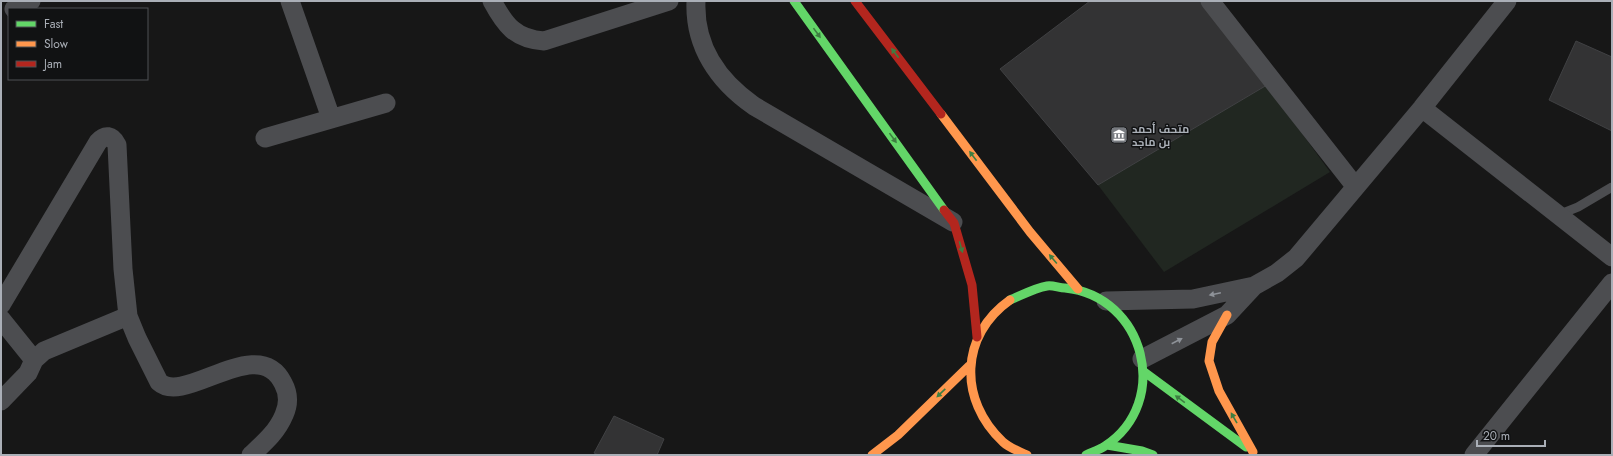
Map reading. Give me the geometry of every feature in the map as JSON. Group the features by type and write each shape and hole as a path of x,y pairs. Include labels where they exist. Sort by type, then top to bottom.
{"street":[{"path":"16,8 31,1"},
{"path":"290,1 331,118"},
{"path":"492,1 508,26 518,35 532,40 544,40 669,1"},
{"path":"696,1 698,26 702,42 709,58 717,72 740,96 754,106 954,223"},
{"path":"794,1 954,223 972,285 977,337"},
{"path":"855,1 1030,232 1078,289"},
{"path":"1210,1 1355,186"},
{"path":"1255,454 1219,391 1209,361 1212,342 1227,315 1254,286 1277,273 1296,258 1422,108 1502,3"},
{"path":"265,138 386,103"},
{"path":"1422,108 1612,257"},
{"path":"1,305 98,142 102,137 108,136 114,139 117,145 123,270 128,316 155,376 163,386 176,387 247,365 260,364 271,367 281,378 288,392 287,408 280,425 251,455"},
{"path":"1474,455 1612,283"},
{"path":"1027,455 1003,442 983,420 972,394 969,366 977,337 994,312 1019,294 1048,286 1078,289 1106,301 1124,318 1136,338 1143,365 1143,386 1137,409 1124,429 1107,445 1086,455"},
{"path":"1106,301 1193,298 1254,286"},
{"path":"1143,365 1227,315"},
{"path":"1,401 28,373 34,360 39,354 49,348 128,316"},
{"path":"1,319 34,360"},
{"path":"1143,365 1255,454"},
{"path":"872,455 898,435 969,366"},
{"path":"1107,445 1142,451 1153,455"}],"lane":[{"path":"1558,215 1578,208 1612,187"}],"shaded area":[{"path":"1267,85 1330,172 1164,272 1098,185"}],"building":[{"name":"متحف أحمد بن ماجد","path":"1090,1 1200,1 1267,85 1098,185 1000,69"},
{"path":"1576,41 1612,57 1612,131 1549,100"},
{"path":"614,416 664,439 657,455 599,455 594,453"}],"traffic: fast":[{"path":"794,1 944,210"},
{"path":"1010,300 1042,287 1052,286 1065,288 1092,295 1114,310 1130,330 1140,354 1143,379 1138,404 1126,427 1105,446 1086,455"},
{"path":"1143,371 1246,447"},
{"path":"1107,445 1142,451 1153,455"}],"traffic: slow":[{"path":"941,114 1030,232 1078,289"},
{"path":"1010,300 993,314 981,331 974,349 971,368 972,388 978,407 988,425 1005,444 1027,455"},
{"path":"1227,315 1212,342 1209,361 1219,391 1253,452"},
{"path":"872,455 898,435 969,366"}],"traffic: jam":[{"path":"855,1 941,114"},
{"path":"944,210 954,223 972,285 977,337"}],"place":[{"name":"متحف أحمد بن ماجد","path":"1119,135"}]}
